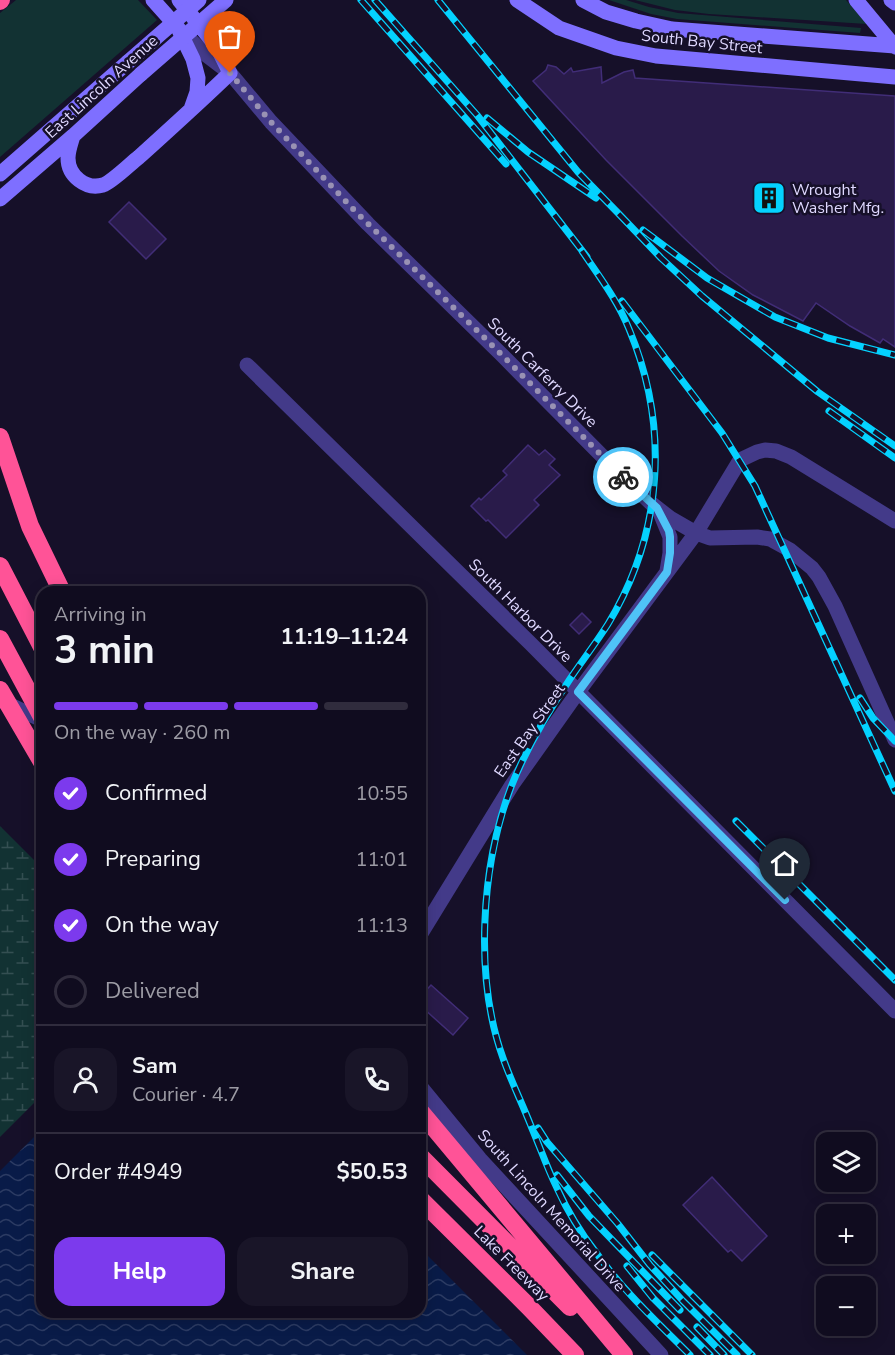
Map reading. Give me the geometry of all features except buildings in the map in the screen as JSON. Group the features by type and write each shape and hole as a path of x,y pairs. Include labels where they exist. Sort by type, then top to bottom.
{"highway":[{"path":"0,437 30,526 59,586"},
{"path":"0,566 36,635"},
{"path":"0,639 36,707"},
{"path":"0,690 36,752"},
{"path":"426,1118 624,1355"},
{"path":"426,1162 618,1355"},
{"name":"Lake Freeway","path":"426,1205 575,1355"}],"main road":[{"name":"South Carferry Drive","path":"153,0 178,28"},
{"name":"South Carferry Drive","path":"179,0 217,47 230,73"},
{"name":"East Lincoln Avenue","path":"0,174 199,0"},
{"name":"East Lincoln Avenue","path":"0,199 226,0"},
{"name":"South Bay Street","path":"517,0 559,28 616,48 656,56 895,77"},
{"name":"South Bay Street","path":"583,0 606,12 672,29 895,46"},
{"path":"856,0 895,46"},
{"path":"891,0 895,3"},
{"path":"178,28 193,59 198,78 197,92 190,112"},
{"path":"73,136 68,159 72,174 82,183 92,186 104,184 125,169 190,112 230,73"}],"street":[{"name":"South Carferry Drive","path":"178,28 205,54 230,73 271,122 354,210 657,508 696,533 710,538 770,539 790,550 812,568 835,606 895,740"},
{"name":"South Harbor Drive","path":"247,365 531,644 895,1011"},
{"name":"East Bay Street","path":"426,925 512,785 696,533 740,460 757,452 776,451 791,457 895,521"},
{"path":"657,508 670,537 667,572"},
{"path":"0,700 36,715"},
{"name":"South Lincoln Memorial Drive","path":"426,1093 480,1159 661,1355"}],"green space":[{"path":"16,0 138,0 157,20 0,157 0,13"},
{"path":"609,0 626,0 678,13 861,28 860,33 677,19 651,14"},
{"path":"635,0 846,0 867,24 709,14 675,10"},
{"path":"0,826 36,862 36,1101 0,1137"}],"water":[{"path":"36,1121 36,1318 426,1318 426,1254 527,1355 0,1355 0,1157"}],"pier":[{"path":"36,1118 36,1135 0,1171 0,1152"}],"railway":[{"path":"361,0 506,164"},
{"path":"375,0 477,115 587,257"},
{"path":"438,0 578,172 661,258 702,296 818,392 895,446"},
{"path":"487,118 528,152 596,198"},
{"path":"643,230 707,278 775,317 828,338 895,355"},
{"path":"582,251 619,309 642,366 651,404 655,441 650,517 640,553 626,589 608,624 561,692 523,759 511,787 493,851 488,886 485,922 488,993 494,1027 506,1067 569,1213 605,1265 640,1305 690,1355"},
{"path":"622,301 722,433 755,486 895,791"},
{"path":"829,411 895,458"},
{"path":"860,698 873,718 895,741"},
{"path":"736,821 895,980"},
{"path":"538,1128 547,1142 650,1265 737,1355"},
{"path":"557,1175 589,1216 680,1310"},
{"path":"652,1255 752,1355"},
{"path":"627,1266 653,1298 710,1355"},
{"path":"697,1327 724,1355"}],"way so far":[{"path":"230,73 271,122 354,210 623,477"}],"place":[{"name":"Wrought Washer Mfg.","path":"769,198"}],"route":[{"path":"623,477 657,508 669,531 670,553 667,572 578,692 785,900"}]}
